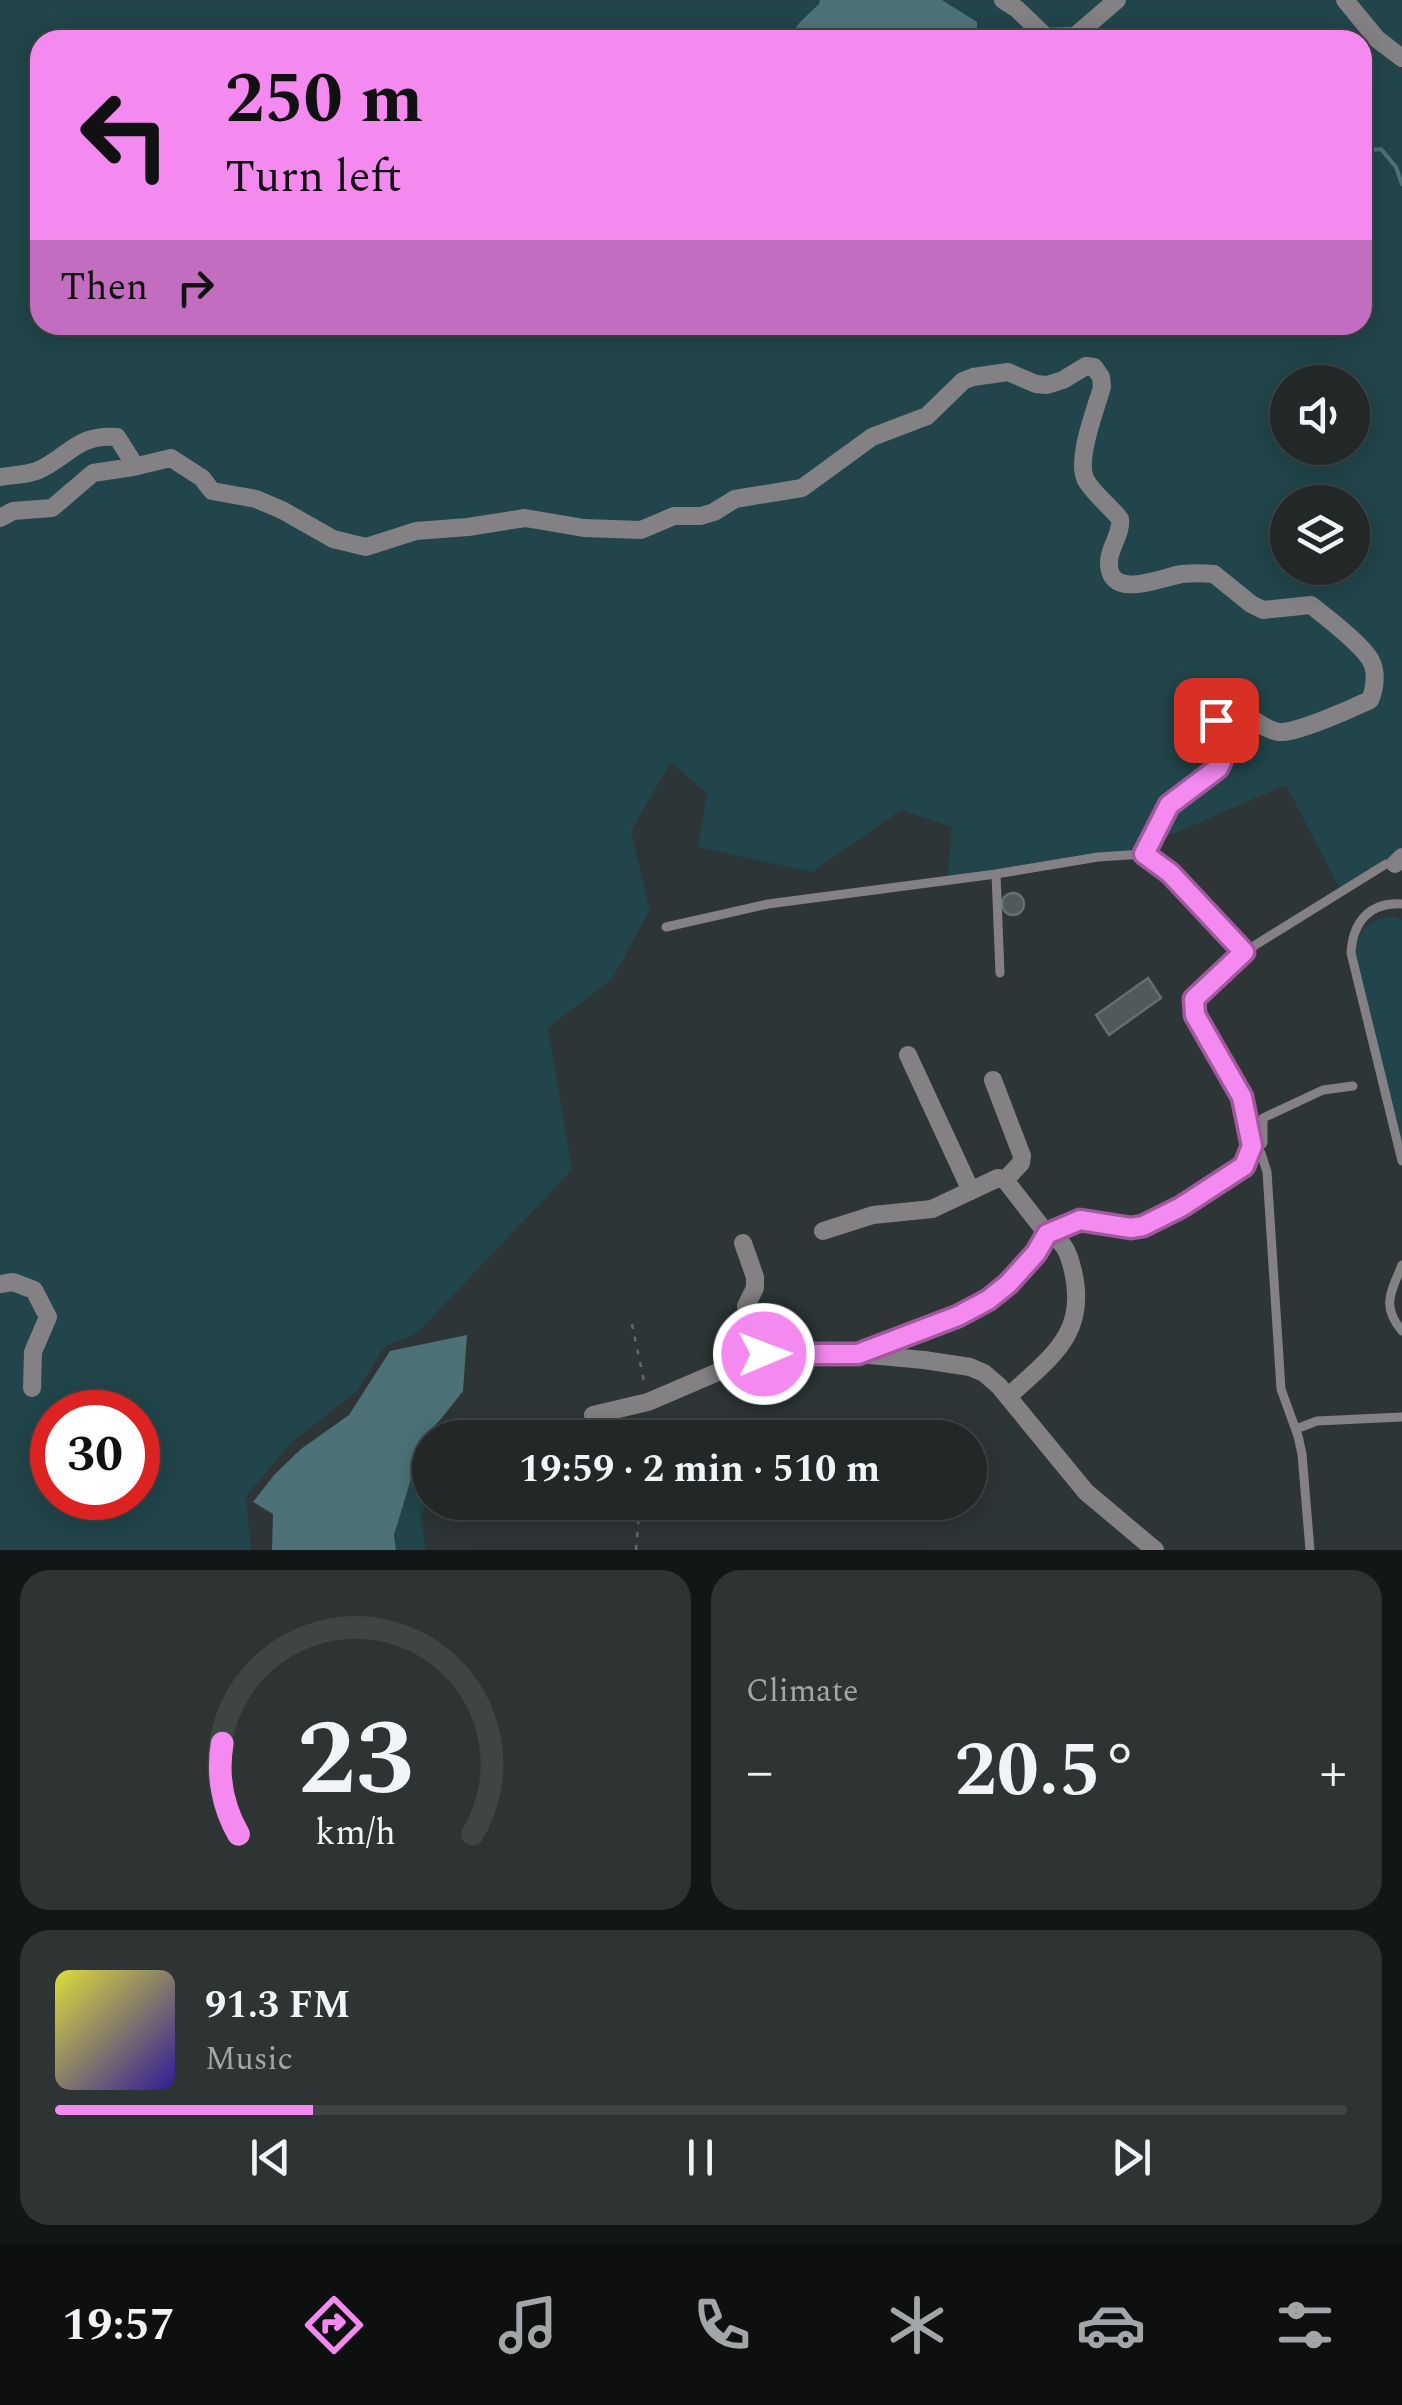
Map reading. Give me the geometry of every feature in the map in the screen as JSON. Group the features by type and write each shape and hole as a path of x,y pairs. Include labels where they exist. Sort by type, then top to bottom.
{"street":[{"path":"1003,0 1039,30"},
{"path":"1082,30 1117,0"},
{"path":"1345,0 1370,30"},
{"path":"1372,33 1402,58"},
{"path":"0,518 13,512 52,508 94,473 171,458 202,478 212,491 256,499 333,538 366,547 416,531 525,518 584,528 641,530 674,516 714,512 736,499 802,488 872,438 927,416 963,381 973,377 1008,372 1047,385 1086,366 1094,367 1101,376 1102,387 1082,472 1089,486 1120,519 1120,531 1108,560 1113,577 1134,585 1181,574 1214,574 1263,610 1311,605 1368,655 1374,669 1370,700 1291,731 1274,731 1233,709 1221,710 1216,720 1221,762 1218,768 1169,805 1144,854"},
{"path":"0,477 36,471 74,445 112,436 117,437 133,467"},
{"path":"908,1056 971,1191"},
{"path":"993,1080 1022,1156 1021,1163 1005,1180"},
{"path":"823,1231 873,1215 932,1209 998,1178 1005,1180 1047,1234 1066,1248 1074,1278 1076,1314 1064,1341 1008,1397"},
{"path":"858,1354 958,1316 988,1300 1022,1270 1047,1234"},
{"path":"743,1243 755,1277 755,1288 746,1306 758,1356"},
{"path":"0,1284 13,1282 34,1290 48,1317 33,1352 32,1388"},
{"path":"593,1415 648,1402 758,1356 778,1353 858,1354 970,1367 984,1374 1008,1397 1086,1492 1155,1550"}],"lane":[{"path":"666,927 768,904 1144,854 1170,873 1244,952"},
{"path":"1310,1550 1302,1454 1281,1388 1264,1158 1255,1147 1242,1097 1192,1004 1244,952 1386,864 1400,863"},
{"path":"996,874 1000,973"},
{"path":"1401,902 1380,906 1364,915 1352,938 1351,953 1402,1161"},
{"path":"1047,1234 1080,1220 1131,1228 1143,1226 1238,1172 1264,1140 1265,1117 1322,1090 1353,1086"},
{"path":"1402,1265 1389,1301 1392,1318 1402,1331"},
{"path":"1296,1428 1318,1420 1402,1417"}],"path":[{"path":"632,1324 648,1402"},
{"path":"636,1550 638,1520"}],"shaded area":[{"path":"0,0 1402,0 1402,856 1340,889 1286,785 1126,854 948,877 952,827 901,810 812,872 698,847 707,794 671,762 631,831 650,910 612,979 548,1028 572,1170 417,1333 385,1346 357,1391 291,1443 246,1496 251,1550 0,1550"},
{"path":"820,0 942,0 977,22 977,30 794,30"},
{"path":"1392,916 1402,920 1402,1149 1368,1041 1356,981 1360,936 1373,922"},
{"path":"467,1335 463,1391 440,1420 412,1420 412,1476 394,1535 396,1550 272,1550 273,1514 253,1502 301,1449 349,1415 390,1351"},
{"path":"412,1480 412,1520 422,1520 426,1550 396,1550 396,1527"}],"building":[{"path":"1013,893 1021,896 1021,912 1013,915 1005,912 1002,904 1005,896"},
{"path":"1148,978 1161,998 1109,1035 1096,1015"}],"waterway":[{"path":"1372,150 1381,149 1396,167 1402,184"}],"route":[{"path":"764,1354 858,1354 958,1316 1008,1284 1036,1253 1047,1234 1080,1220 1131,1228 1143,1226 1181,1207 1244,1166 1252,1146 1242,1097 1192,1004 1244,952 1170,873 1144,854 1169,805 1218,768 1221,762 1216,720"}]}
